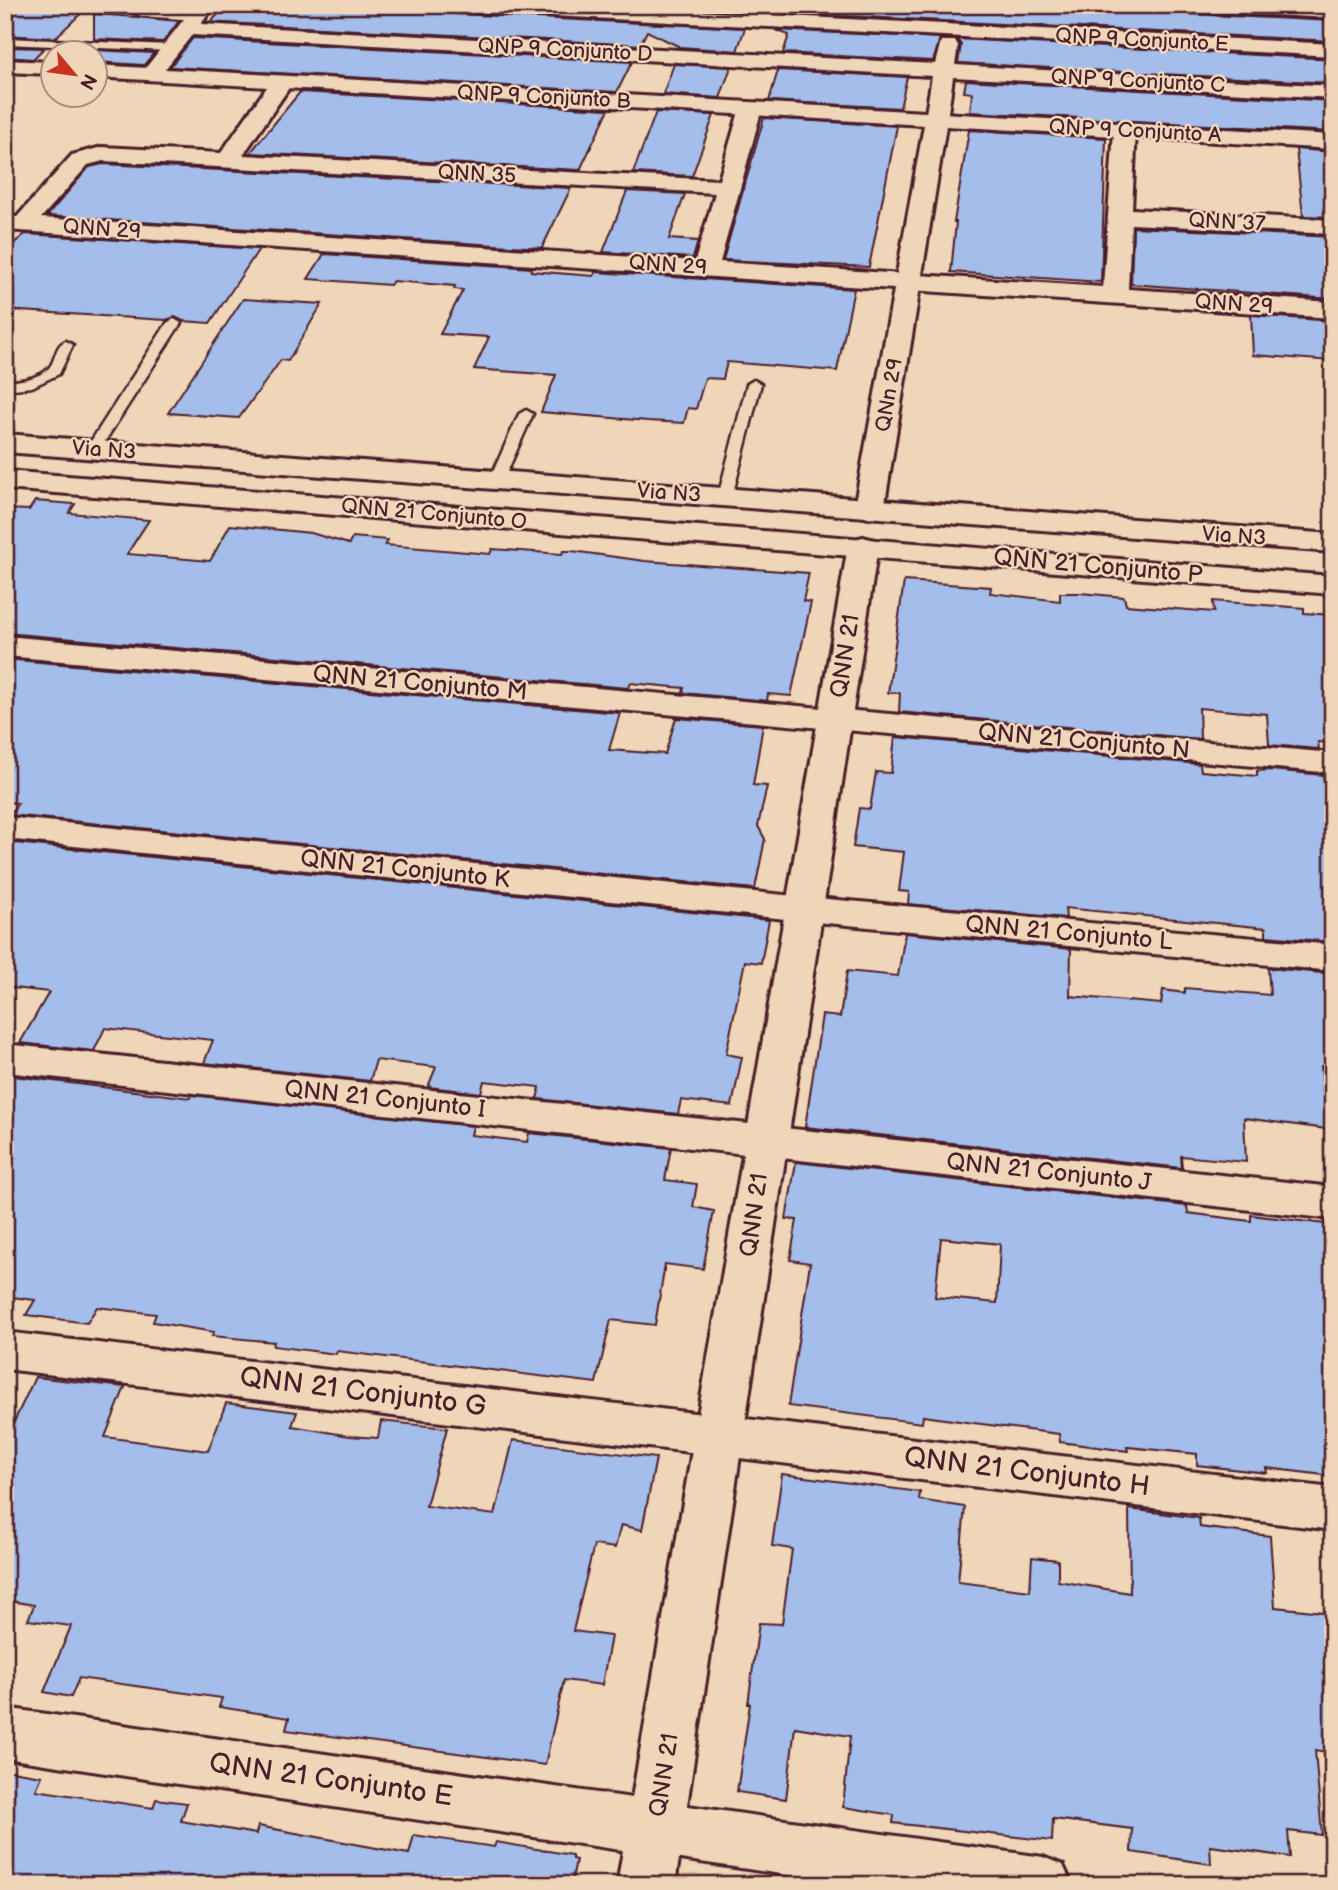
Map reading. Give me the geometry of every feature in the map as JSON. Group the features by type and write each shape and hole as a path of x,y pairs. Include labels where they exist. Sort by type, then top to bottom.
{"street":[{"name":"QNP 9 Conjunto E","path":"456,5 1333,50"},
{"path":"909,282 954,5"},
{"path":"1189,5 1333,12"},
{"path":"151,74 196,17"},
{"name":"QNP 9 Conjunto D","path":"196,17 943,70"},
{"path":"5,66 38,67"},
{"name":"QNP 9 Conjunto C","path":"943,70 1333,92"},
{"name":"QNP 9 Conjunto B","path":"108,72 936,120"},
{"path":"226,162 282,82"},
{"path":"706,267 751,108"},
{"name":"QNP 9 Conjunto A","path":"936,120 1333,142"},
{"path":"1115,296 1122,216 1125,130"},
{"name":"QNN 35","path":"11,226 84,158 108,155 727,187"},
{"name":"QNN 37","path":"1122,216 1333,227"},
{"name":"QNN 29","path":"11,226 706,267 1333,310"},
{"name":"QNn 29","path":"866,527 909,282"},
{"name":"Via N3","path":"5,443 725,497 866,527 1333,543"},
{"path":"5,470 286,492 306,487 314,479 310,470 296,465"},
{"name":"QNN 21 Conjunto O","path":"5,480 369,509 866,527"},
{"path":"369,509 355,504 351,496 358,487 376,482 553,495 666,493"},
{"name":"QNN 21 Conjunto P","path":"866,527 1227,577 1333,585"},
{"name":"QNN 21","path":"646,1885 866,527"},
{"path":"1227,577 1333,576"},
{"name":"QNN 21 Conjunto M","path":"5,646 834,720"},
{"name":"QNN 21 Conjunto N","path":"834,720 1333,763"},
{"name":"QNN 21 Conjunto K","path":"5,828 805,909"},
{"name":"QNN 21 Conjunto L","path":"805,909 1333,958"},
{"name":"QNN 21 Conjunto I","path":"5,1058 765,1140"},
{"name":"QNN 21 Conjunto J","path":"765,1140 1333,1203"},
{"name":"QNN 21 Conjunto G","path":"5,1350 721,1434"},
{"name":"QNN 21 Conjunto H","path":"721,1434 1333,1510"},
{"name":"QNN 21 Conjunto E","path":"5,1733 1043,1885"}],"lane":[{"path":"116,5 142,13 196,17"},
{"path":"5,41 171,48"},
{"path":"93,449 174,323"},
{"path":"5,386 27,384 54,371 66,345"},
{"path":"725,497 754,384"},
{"path":"496,481 526,414"}],"building":[{"path":"5,5 90,5 55,38 5,35"},
{"path":"226,5 443,5 456,14 745,28 737,51 680,47 647,31 640,45 206,22 212,21"},
{"path":"633,5 1145,5 1177,7 1189,14 1333,21 1333,41"},
{"path":"94,14 179,21 163,42 94,38"},
{"path":"775,30 941,38 933,61 783,53 789,35"},
{"path":"193,38 632,62 617,92 170,67"},
{"path":"957,39 1333,59 1333,83 958,63 961,45"},
{"path":"5,47 38,48 38,54 33,59 5,57"},
{"path":"108,51 154,53 144,65 108,63"},
{"path":"674,64 731,67 720,98 663,94"},
{"path":"778,70 907,77 900,108 769,101"},
{"path":"966,80 1333,101 1333,132 970,112 972,93 964,92"},
{"path":"300,92 609,109 580,170 250,153"},
{"path":"656,112 714,115 692,176 633,173"},
{"path":"764,118 897,126 869,267 723,260"},
{"path":"969,130 1106,138 1101,282 951,272 954,222"},
{"path":"1296,149 1333,152 1333,217 1303,216"},
{"path":"103,164 571,188 542,248 47,216 89,167"},
{"path":"627,191 685,194 669,239 698,241 693,258 603,252"},
{"path":"1133,227 1333,237 1333,299 1131,284"},
{"path":"25,234 259,249 210,323 183,321 175,317 166,320 5,310 5,251"},
{"path":"324,254 532,268 531,271 594,276 595,272 854,289 837,371 727,362 723,379 705,378 696,409 688,408 684,423 648,421 541,412 556,375 474,369 489,337 440,334 463,290 454,289 455,286 393,281 390,285 308,279"},
{"path":"243,299 322,304 288,361 281,360 239,418 168,413"},
{"path":"1251,315 1333,321 1333,361 1253,355"},
{"path":"35,501 75,504 69,513 149,520 127,554 210,561 230,525 311,533 349,544 353,537 388,540 385,545 490,554 492,549 562,554 563,551 572,551 645,561 809,573 803,601 811,602 791,696 768,694 767,701 683,693 684,688 630,683 628,688 5,633 5,509 29,510"},
{"path":"904,581 991,587 990,593 1060,601 1060,593 1080,593 1124,597 1126,605 1214,612 1213,601 1304,608 1304,613 1333,615 1333,743 1318,742 1319,749 1269,745 1267,714 1199,708 1200,739 899,712 900,693 888,693"},
{"path":"5,659 620,713 609,750 665,754 676,718 763,725 753,785 767,786 758,826 765,839 755,889 10,815 18,803 5,802"},
{"path":"895,737 1200,764 1201,771 1257,776 1257,771 1271,770 1323,775 1330,818 1333,818 1333,942 1266,936 1266,928 1065,908 1066,918 908,904 909,892 899,891 904,852 853,847 859,808 870,809 876,772 891,773"},
{"path":"5,842 769,920 761,963 745,961 726,1054 742,1057 732,1106 681,1100 678,1114 537,1099 540,1087 484,1081 481,1093 428,1087 436,1067 376,1060 370,1081 204,1063 213,1040 105,1028 94,1051 20,1043 49,992 5,987"},
{"path":"905,933 1071,949 1070,996 1161,1004 1163,990 1185,993 1185,988 1270,995 1268,968 1333,974 1333,1067 1321,1066 1327,1129 1244,1118 1246,1162 1181,1156 1182,1168 805,1127 822,1015 840,1017 847,971 898,976"},
{"path":"5,1075 190,1098 191,1095 473,1126 471,1135 527,1142 529,1133 671,1148 665,1180 697,1184 693,1207 714,1211 703,1269 665,1264 655,1325 611,1320 596,1383 337,1351 336,1354 273,1346 274,1342 212,1336 214,1332 153,1322 156,1314 97,1307 87,1323 26,1315 35,1300 5,1296"},
{"path":"796,1162 1187,1206 1188,1213 1251,1221 1251,1215 1333,1225 1333,1398 1329,1397 1333,1476 1266,1468 1267,1473 1197,1465 1197,1454 1127,1447 1128,1451 1060,1442 1059,1434 923,1416 922,1423 788,1406 810,1263 790,1260 797,1220 786,1219","holes":["941,1238 1000,1244 997,1303 935,1297"]},
{"path":"35,1377 125,1387 105,1437 208,1451 226,1403 297,1412 292,1426 350,1436 378,1438 381,1421 447,1428 426,1506 495,1515 513,1440 656,1458 642,1530 621,1525 615,1548 594,1545 573,1631 611,1636 602,1685 564,1680 545,1765 286,1730 289,1718 219,1707 222,1698 79,1678 71,1697 44,1692 71,1626 28,1620 34,1605 5,1600 5,1441"},
{"path":"782,1474 920,1492 919,1500 965,1507 958,1582 1030,1591 1032,1557 1058,1560 1058,1581 1130,1593 1129,1509 1199,1518 1200,1527 1270,1536 1275,1607 1333,1613 1333,1753 1315,1750 1322,1835 1288,1831 1290,1857 1210,1846 1211,1864 1131,1852 1132,1829 1053,1819 1052,1841 893,1823 894,1815 843,1807 850,1736 795,1727 786,1799 737,1792 759,1623 782,1624 792,1549 772,1546"},
{"path":"5,1770 42,1776 36,1790 153,1808 156,1799 187,1803 181,1821 256,1834 258,1826 409,1854 414,1835 494,1847 496,1842 572,1855 572,1859 576,1860 571,1885 5,1885"}]}
